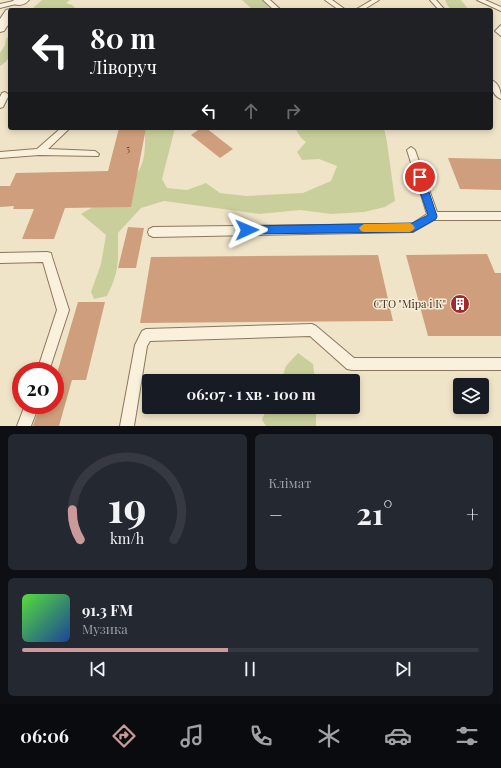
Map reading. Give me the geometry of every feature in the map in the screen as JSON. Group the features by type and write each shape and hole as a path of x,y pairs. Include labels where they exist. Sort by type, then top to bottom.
{"street":[{"path":"0,28 8,16"}],"lane":[{"path":"266,0 276,8"},
{"path":"328,0 340,8"},
{"path":"362,8 376,0"},
{"path":"433,0 440,8"},
{"path":"480,0 501,9"},
{"path":"0,6 18,3"},
{"path":"501,27 498,31 501,34"},
{"path":"493,83 501,96"},
{"path":"0,105 5,96"},
{"path":"39,152 64,130"},
{"path":"411,150 433,216"},
{"path":"0,155 39,152 95,154"},
{"path":"153,232 413,228 433,216 501,216"},
{"path":"0,258 47,258 63,310 46,362"},
{"path":"127,426 141,345 146,335 312,330 352,364 501,364"},
{"path":"24,426 29,414"}],"green space":[{"path":"42,0 70,0 66,3 75,8 34,8"},
{"path":"242,0 262,0 270,8 251,8"},
{"path":"445,0 461,0 467,8 450,8"},
{"path":"8,37 8,58 0,66 0,53 5,45"},
{"path":"145,130 174,130 162,179 167,188 187,190 206,183 220,193 246,196 303,193 331,181 337,166 319,159 302,160 297,152 306,142 301,138 296,130 384,130 395,201 385,207 364,212 331,214 300,210 259,214 164,201 141,208 118,233 118,258 116,272 107,296 94,299 91,292 101,264 106,235 81,214 124,187 131,180 141,166 145,147"},
{"path":"298,353 313,364 314,374 283,374 286,366"},
{"path":"264,414 316,414 316,426 266,426 262,420"}],"building":[{"path":"118,130 146,130 131,207 65,208 54,239 22,239 34,209 13,209 14,206 0,207 0,186 10,186 16,173 108,171"},
{"path":"198,130 209,130 233,149 220,158 191,135"},
{"path":"448,158 501,159 501,190 460,189"},
{"path":"128,227 144,228 136,268 118,268"},
{"name":"СТО \"Міра і К\"","path":"487,254 495,273 501,273 501,336 428,336 406,255"},
{"path":"378,255 393,321 140,323 151,257"},
{"path":"78,302 105,302 86,380 72,380 64,408 64,362 60,362"},
{"path":"37,414 62,414 59,426 33,426"}],"slow traffic":[{"path":"364,228 410,228"}],"place":[{"name":"СТО \"Міра і К\"","path":"460,304"}],"route":[{"path":"247,230 413,228 433,216 420,177"}]}
